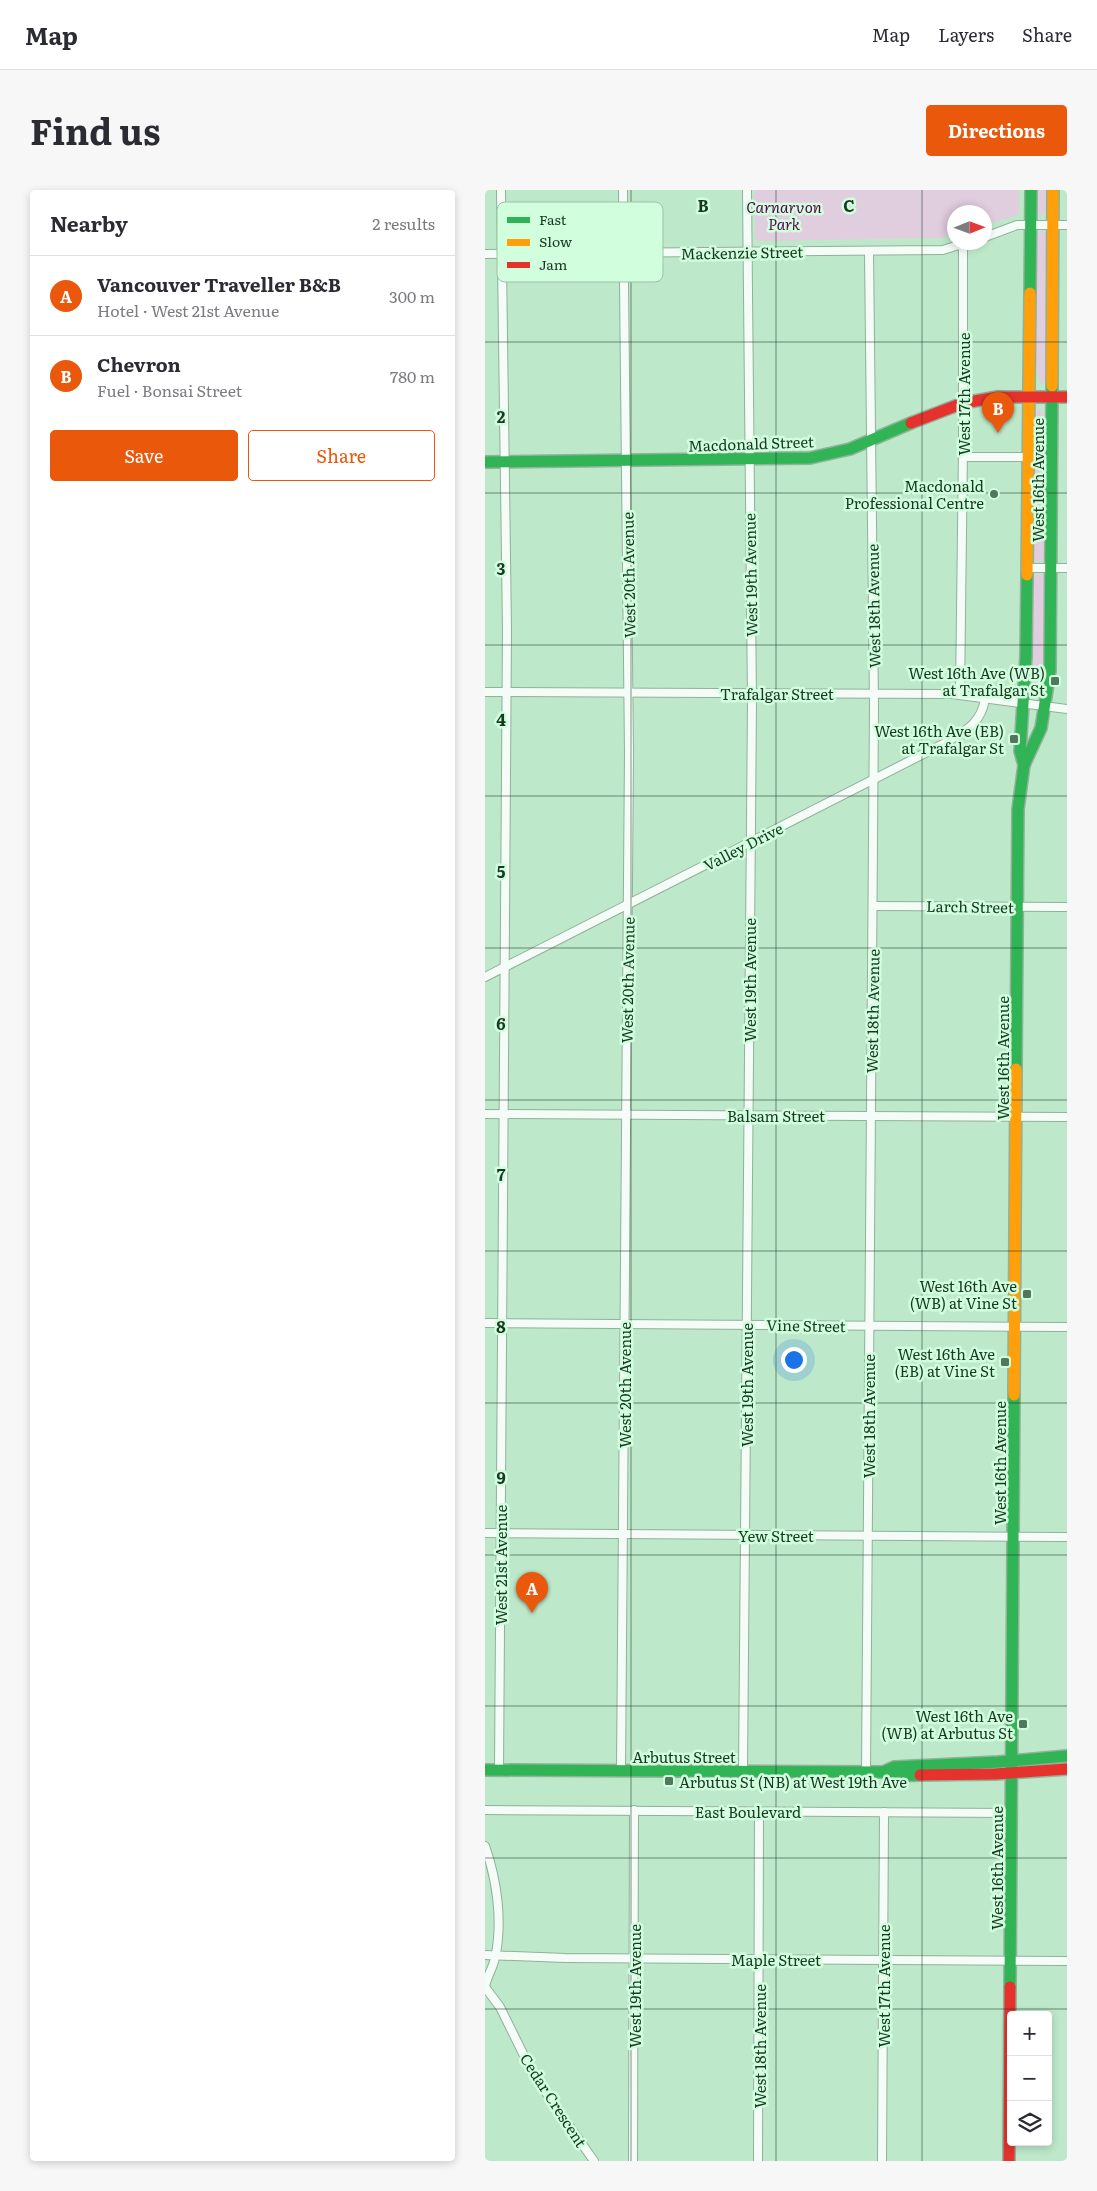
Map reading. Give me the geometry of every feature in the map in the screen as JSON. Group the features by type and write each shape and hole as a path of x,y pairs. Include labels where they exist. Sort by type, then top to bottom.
{"main road":[{"name":"West 16th Avenue","path":"1009,2161 1018,809 1024,765 1020,751 1024,704 1027,568 1027,397 1031,190"},
{"name":"West 16th Avenue","path":"1024,765 1032,754 1045,707 1051,658 1053,190"},
{"name":"Macdonald Street","path":"485,462 810,458 850,449 938,411 963,403 985,399 1067,396"},
{"name":"Arbutus Street","path":"883,1772 894,1767 1067,1756"},
{"name":"Arbutus Street","path":"485,1770 883,1772 894,1776 1012,1773 1067,1769"}],"street":[{"name":"West 19th Avenue","path":"743,1771 751,694 747,190"},
{"path":"992,234 1017,225 1067,225"},
{"name":"Mackenzie Street","path":"663,253 947,249"},
{"name":"West 17th Avenue","path":"960,694 965,250"},
{"name":"West 18th Avenue","path":"866,1772 874,778 869,251"},
{"name":"West 21st Avenue","path":"499,1770 506,692 502,282"},
{"name":"West 20th Avenue","path":"621,1771 629,692 624,282"},
{"path":"963,457 1028,457"},
{"path":"1027,568 1067,568"},
{"name":"Trafalgar Street","path":"485,692 960,694 1067,709"},
{"name":"Valley Drive","path":"485,977 945,743 968,729 982,712 985,699"},
{"name":"Larch Street","path":"873,906 1067,907"},
{"name":"Balsam Street","path":"485,1114 1067,1117"},
{"name":"Vine Street","path":"485,1323 1067,1327"},
{"name":"Yew Street","path":"485,1533 1067,1537"},
{"name":"East Boulevard","path":"485,1810 1011,1813"},
{"name":"West 19th Avenue","path":"633,2161 635,1810"},
{"name":"West 18th Avenue","path":"757,2161 759,1811"},
{"name":"West 17th Avenue","path":"882,2161 884,1812"},
{"path":"485,1846 496,1892 498,1920 496,1956"},
{"name":"Maple Street","path":"485,1955 1067,1961"},
{"name":"Cedar Crescent","path":"496,1956 485,1987 500,2007 533,2074 594,2161"}],"green space":[{"name":"Carnarvon Park","path":"754,190 1019,190 1019,215 992,223 992,205 947,205 947,236 941,238 755,241"},
{"path":"1034,190 1049,190 1046,211 1041,216 1036,214"},
{"path":"1042,230 1048,236 1047,375 1042,384 1039,382 1036,362 1034,249 1037,234"},
{"path":"1036,411 1042,411 1045,438 1048,523 1047,558 1039,563 1032,558 1034,418"},
{"path":"1040,574 1045,576 1047,580 1045,685 1041,696 1037,698 1030,694 1031,580 1034,575"}],"traffic: fast":[{"path":"1030,293 1031,190"},
{"path":"1024,765 1041,728 1050,671 1052,386"},
{"path":"485,462 810,458 850,449 911,423"},
{"path":"1016,1069 1018,809 1024,765 1020,751 1026,656 1027,575"},
{"path":"1010,1987 1014,1395"},
{"path":"883,1772 894,1767 998,1762 1067,1756"},
{"path":"485,1770 883,1772 894,1776 920,1775"}],"traffic: slow":[{"path":"1052,386 1053,190"},
{"path":"1027,575 1030,293"},
{"path":"1014,1395 1016,1069"}],"traffic: jam":[{"path":"911,423 963,403 998,397 1067,397"},
{"path":"920,1775 995,1774 1067,1769"},
{"path":"1009,2161 1010,1987"}],"place":[{"name":"Chevron","path":"998,433"},
{"name":"Macdonald Professional Centre","path":"994,494"},
{"name":"West 16th Ave (WB) at Trafalgar St","path":"1055,681"},
{"name":"West 16th Ave (EB) at Trafalgar St","path":"1014,739"},
{"name":"West 16th Ave (WB) at Vine St","path":"1027,1294"},
{"name":"West 16th Ave (EB) at Vine St","path":"1005,1362"},
{"name":"Vancouver Traveller B&B","path":"532,1613"},
{"name":"West 16th Ave (WB) at Arbutus St","path":"1023,1724"},
{"name":"Arbutus St (NB) at West 19th Ave","path":"669,1781"}]}
